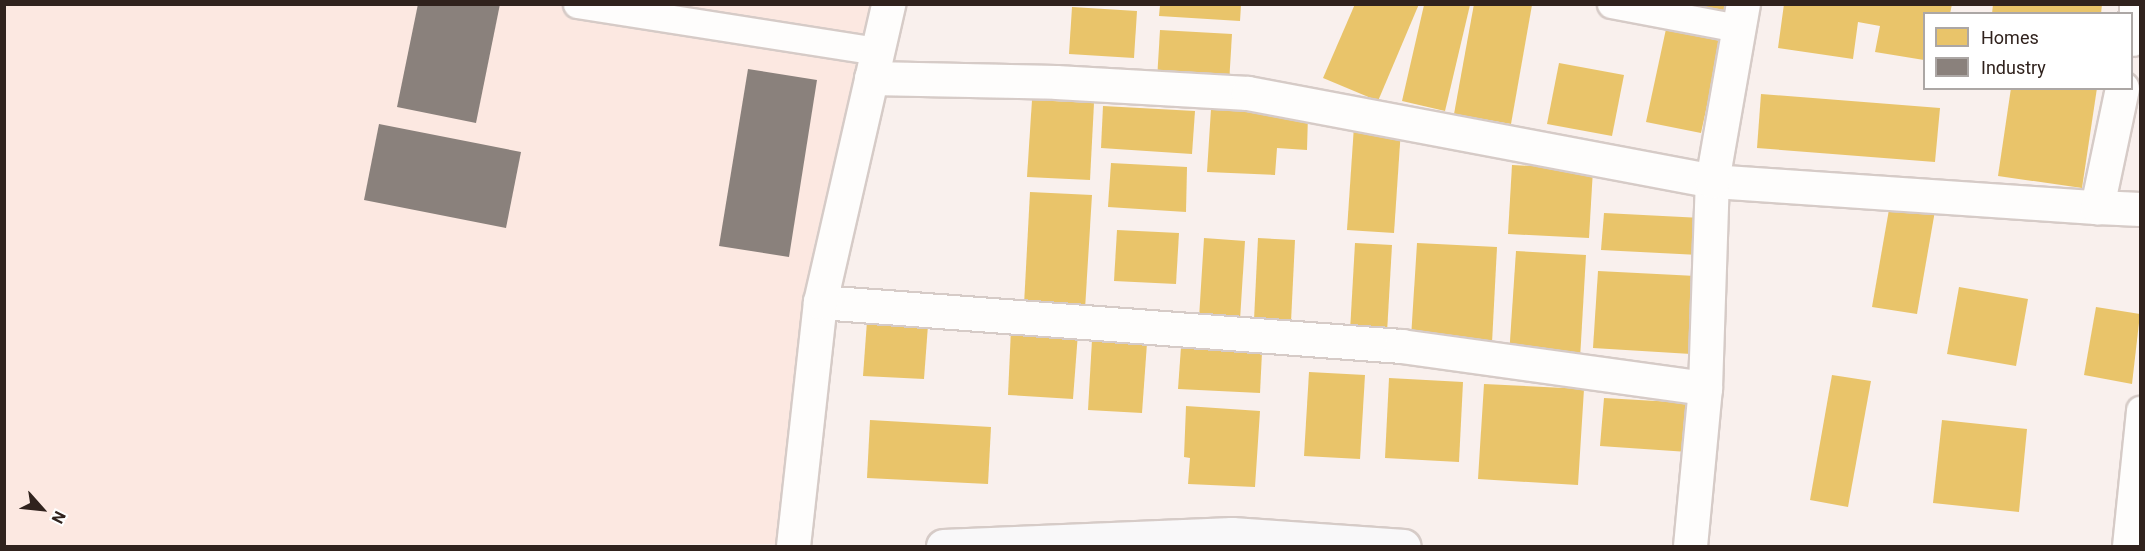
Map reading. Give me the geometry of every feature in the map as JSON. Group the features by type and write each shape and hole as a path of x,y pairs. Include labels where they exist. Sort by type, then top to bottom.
{"street":[{"path":"793,546 820,302 888,4"},
{"path":"2133,32 2137,4"},
{"path":"1690,546 1705,388 1712,181 1741,16"},
{"path":"874,65 1056,82 1248,93 1712,181 2140,209"},
{"path":"2097,207 2122,90"},
{"path":"820,302 1401,346 1705,388"},
{"path":"943,546 1232,534 1404,546"}],"lane":[{"path":"577,4 874,65"},
{"path":"1611,4 1741,16"},
{"path":"2126,546 2140,410"}],"shaded area":[{"path":"4,5 874,5 814,245 786,544 5,546"}],"building: Homes":[{"path":"1355,4 1419,4 1378,101 1323,78"},
{"path":"1474,4 1532,5 1511,124 1454,114"},
{"path":"1690,4 1729,4 1728,13"},
{"path":"1784,4 1952,4 1950,12 1923,12 1923,60 1875,52 1880,26 1858,22 1853,59 1778,48"},
{"path":"1993,4 2102,4 2101,12 1992,12"},
{"path":"1160,5 1241,5 1240,21 1159,16"},
{"path":"1424,5 1470,5 1445,111 1402,101"},
{"path":"1072,7 1137,11 1134,58 1069,54"},
{"path":"1666,29 1721,41 1701,133 1646,122"},
{"path":"1160,30 1232,34 1229,84 1157,80"},
{"path":"1559,63 1624,75 1612,136 1547,124"},
{"path":"2011,90 2097,90 2082,188 1998,176"},
{"path":"1761,94 1940,108 1935,162 1757,148"},
{"path":"1032,100 1094,103 1090,180 1027,177"},
{"path":"1103,106 1195,111 1192,154 1101,148"},
{"path":"1211,109 1308,115 1307,150 1277,148 1275,175 1207,172"},
{"path":"1354,126 1401,129 1394,233 1347,230"},
{"path":"1111,163 1187,167 1186,212 1108,207"},
{"path":"1512,165 1593,169 1589,238 1508,234"},
{"path":"1030,192 1092,195 1085,309 1024,305"},
{"path":"1891,198 1936,205 1917,314 1872,307"},
{"path":"1604,213 1702,218 1699,255 1601,250"},
{"path":"1117,230 1179,233 1176,284 1114,281"},
{"path":"1204,238 1245,241 1240,320 1199,318"},
{"path":"1258,238 1295,240 1291,322 1254,320"},
{"path":"1355,243 1392,245 1387,333 1350,331"},
{"path":"1417,243 1497,247 1492,343 1411,338"},
{"path":"1516,251 1586,255 1580,359 1509,356"},
{"path":"1598,271 1696,276 1691,354 1593,348"},
{"path":"1959,287 2028,299 2016,366 1947,354"},
{"path":"2096,307 2140,314 2132,384 2084,375"},
{"path":"867,321 928,325 924,379 863,376"},
{"path":"1011,329 1078,333 1073,399 1008,395"},
{"path":"1092,340 1147,343 1142,413 1088,410"},
{"path":"1181,347 1262,352 1260,393 1178,389"},
{"path":"1309,372 1365,375 1360,459 1304,456"},
{"path":"1832,375 1871,381 1848,507 1810,500"},
{"path":"1389,378 1463,382 1459,462 1385,458"},
{"path":"1484,384 1584,389 1578,485 1478,479"},
{"path":"1604,398 1691,403 1688,452 1600,446"},
{"path":"1186,406 1260,411 1255,487 1188,484 1190,458 1184,457"},
{"path":"870,420 991,427 988,484 867,478"},
{"path":"1942,420 2027,429 2019,512 1933,503"}],"building: Industry":[{"path":"418,4 500,4 476,123 397,107"},
{"path":"748,69 817,80 789,257 719,246"},
{"path":"379,124 521,152 506,228 364,200"}]}
